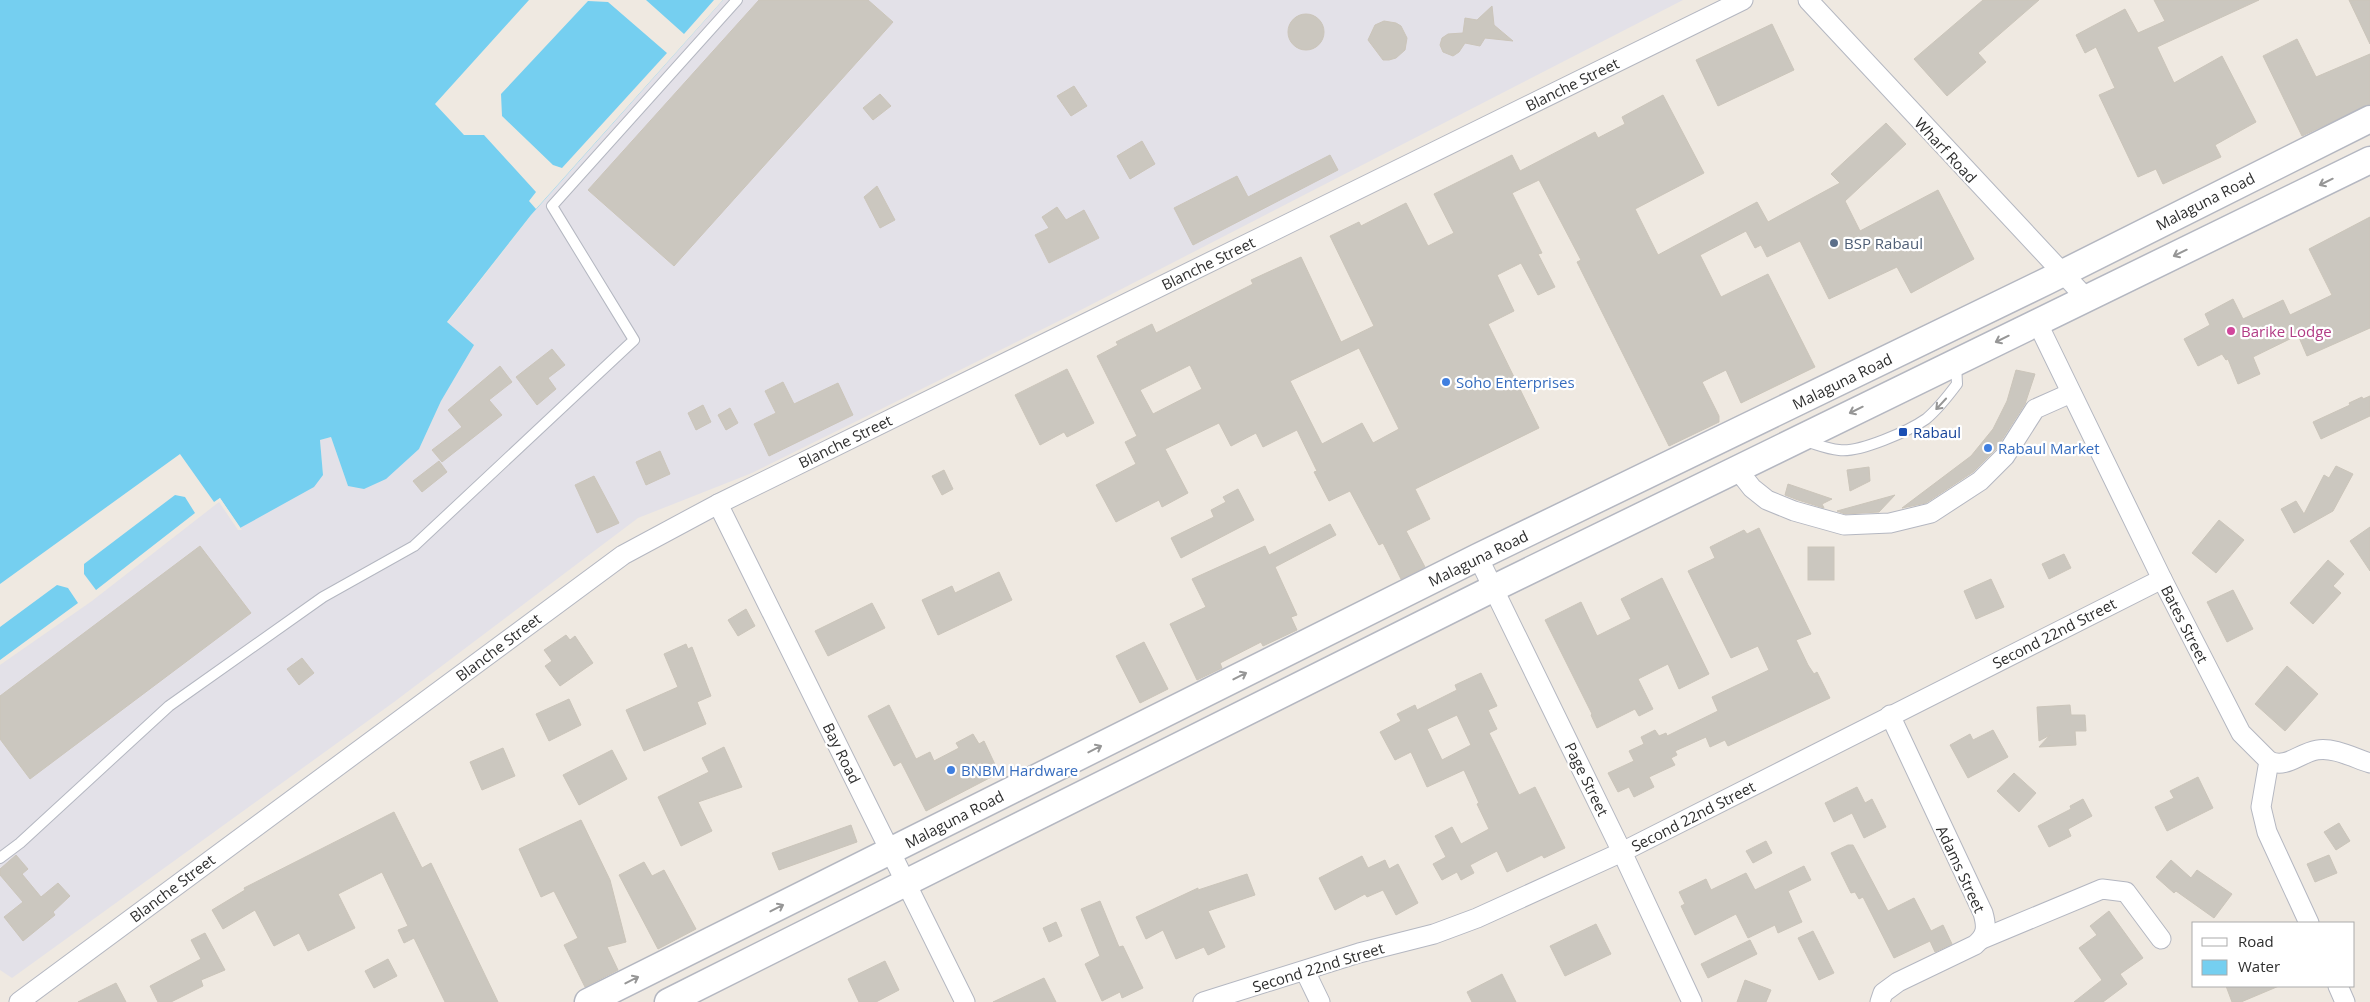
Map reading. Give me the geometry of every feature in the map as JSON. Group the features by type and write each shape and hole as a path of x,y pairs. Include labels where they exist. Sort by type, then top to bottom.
{"street":[{"name":"Blanche Street","path":"19,1002 623,555 718,504 1743,0"},
{"name":"Wharf Road","path":"1808,0 2086,298"},
{"name":"Malaguna Road","path":"588,1002 1478,557 2061,273 2370,119"},
{"path":"668,1002 907,884 1494,588 2370,160"},
{"name":"Bates Street","path":"2037,322 2162,579 2241,733 2269,761"},
{"path":"1738,468 1752,488 1767,500 1794,511 1844,525 1890,523 1931,513 1980,481 2005,456 2035,410 2071,393"},
{"name":"Bay Road","path":"718,504 965,1002"},
{"name":"Page Street","path":"1478,557 1622,852 1692,1002"},
{"name":"Second 22nd Street","path":"1203,1002 1359,953 1457,926 1622,852 2162,579"},
{"name":"Adams Street","path":"1890,715 1983,913 1986,929 1982,939"},
{"path":"2309,922 2267,832 2260,807 2269,761 2277,765 2309,752 2326,750 2370,763"},
{"path":"1880,1002 1883,993 1898,982 1976,945 1982,939 2102,889 2126,892 2161,939"},
{"path":"1305,971 1320,1002"},
{"path":"2338,987 2345,1002"}],"lane":[{"path":"0,858 20,843 169,706 324,597 414,546 634,340 552,206 737,0"},
{"path":"1797,439 1840,451 1870,445 1901,433 1926,419 1957,384 1956,361"}],"shaded area":[{"path":"723,0 1683,0 1073,314 752,473 638,518 394,702 12,978 0,970 0,663 220,498 323,475 320,440 331,437 348,486 419,449 441,401 447,323 536,209"}],"water":[{"path":"0,0 723,0 531,215 447,322 474,345 441,401 419,449 386,479 364,489 348,486 331,437 320,440 323,475 314,487 240,528 220,498 90,599 0,663"}],"pier":[{"path":"529,0 646,0 684,34 714,0 723,0 536,209 529,201 536,192 484,135 464,135 435,104","holes":["588,1 608,2 667,53 562,168 553,165 502,116 501,94"]},
{"path":"180,454 214,502 220,498 242,530 238,530 219,502 92,601 0,665 0,660 78,603 68,588 57,585 0,627 0,584","holes":["175,495 185,497 195,513 96,590 84,574 84,564"]}],"building":[{"path":"759,0 868,0 893,22 674,266 588,190"},
{"path":"1983,0 2039,0 1978,53 1986,62 1947,96 1914,59"},
{"path":"2154,0 2259,0 2157,47 2174,83 2222,56 2256,122 2215,145 2221,157 2163,184 2156,169 2138,177 2099,95 2115,88 2096,47 2085,53 2076,35 2125,9 2138,33 2165,21"},
{"path":"2349,0 2370,0 2370,44"},
{"path":"1492,6 1494,25 1513,41 1485,38 1480,46 1465,43 1459,52 1453,56 1443,52 1440,45 1442,38 1448,34 1463,33 1465,18 1477,20"},
{"path":"1306,14 1319,19 1324,32 1319,45 1306,50 1293,45 1288,32 1293,19"},
{"path":"1384,21 1401,26 1407,38 1405,50 1396,58 1389,60 1383,60 1368,40 1375,25"},
{"path":"1772,24 1794,70 1718,106 1696,60"},
{"path":"2297,39 2316,77 2370,54 2370,104 2302,136 2263,56"},
{"path":"1074,86 1087,106 1071,116 1057,96"},
{"path":"880,94 891,106 873,120 863,108"},
{"path":"1663,95 1704,173 1635,209 1658,255 1757,202 1768,222 1840,183 1831,174 1886,123 1906,144 1845,201 1860,231 1938,190 1974,259 1911,293 1897,267 1829,299 1800,241 1767,257 1761,245 1755,248 1746,231 1700,255 1721,297 1768,274 1815,367 1741,403 1726,370 1702,382 1719,416 1719,422 1669,446 1577,262 1581,260 1539,180 1512,193 1542,253 1538,254 1555,287 1538,295 1521,263 1497,275 1514,311 1488,324 1539,428 1415,489 1430,519 1406,531 1425,567 1401,579 1383,543 1379,545 1350,491 1329,501 1314,472 1317,471 1297,430 1263,447 1256,433 1231,446 1219,423 1165,449 1188,493 1162,507 1159,500 1116,522 1096,485 1136,464 1125,442 1137,436 1097,356 1118,345 1116,342 1152,324 1156,333 1253,284 1251,280 1301,257 1341,342 1374,326 1330,236 1359,222 1361,226 1406,203 1428,246 1454,233 1434,194 1512,155 1520,171 1595,132 1598,138 1625,124 1622,117","holes":["1359,348 1399,429 1373,443 1362,423 1322,444 1290,381","1190,365 1202,389 1153,414 1140,390"]},
{"path":"1142,141 1155,164 1130,179 1117,156"},
{"path":"1330,155 1338,170 1193,245 1174,208 1237,176 1248,197"},
{"path":"877,186 895,220 880,228 864,197"},
{"path":"1057,207 1066,220 1084,210 1099,238 1049,263 1035,235 1049,228 1042,217"},
{"path":"2370,217 2370,328 2307,356 2298,335 2253,357 2260,374 2238,384 2228,359 2226,360 2222,354 2198,366 2184,339 2210,325 2205,314 2233,299 2243,319 2283,300 2290,315 2332,295 2309,249"},
{"path":"552,349 565,365 548,378 556,389 537,405 516,377"},
{"path":"500,366 512,382 489,400 502,415 442,462 432,450 462,427 448,410"},
{"path":"1067,369 1094,423 1067,437 1064,432 1040,445 1015,395"},
{"path":"2016,370 2035,374 2025,404 1996,449 1973,472 1926,503 1902,508 1971,456 1993,429 2007,401"},
{"path":"783,382 794,404 838,383 853,415 769,456 754,424 776,413 765,391"},
{"path":"2370,396 2370,416 2321,439 2313,422 2350,405 2349,403 2362,397 2363,399"},
{"path":"703,405 711,422 696,430 688,413"},
{"path":"730,408 738,423 726,430 718,415"},
{"path":"660,451 670,474 646,485 636,462"},
{"path":"439,461 447,472 422,492 413,481"},
{"path":"2336,466 2353,474 2333,511 2294,533 2281,509 2296,501 2304,514 2324,475 2329,478"},
{"path":"1869,467 1870,481 1850,491 1847,470"},
{"path":"944,470 953,489 942,495 932,476"},
{"path":"594,476 619,523 597,533 575,485"},
{"path":"1788,484 1832,499 1822,504 1824,508 1798,500 1785,495"},
{"path":"1238,489 1254,520 1181,558 1171,538 1214,517 1211,510 1226,502 1223,497"},
{"path":"1895,495 1879,512 1845,514 1837,511"},
{"path":"2219,520 2244,540 2216,573 2192,553"},
{"path":"1330,524 1336,535 1275,567 1297,615 1291,617 1297,630 1263,646 1261,642 1220,663 1222,668 1197,680 1170,624 1206,607 1192,579 1265,546 1269,555"},
{"path":"2370,527 2370,571 2350,541"},
{"path":"1759,528 1811,634 1796,640 1808,665 1814,674 1817,672 1830,698 1728,746 1725,740 1710,747 1706,737 1675,751 1677,755 1671,758 1675,765 1649,777 1654,787 1634,797 1629,787 1618,792 1608,773 1634,761 1629,751 1644,744 1641,737 1655,730 1659,736 1666,733 1667,736 1718,711 1712,697 1769,670 1758,646 1731,658 1688,571 1715,558 1710,547 1744,530 1747,534"},
{"path":"200,546 251,613 30,779 0,739 0,696"},
{"path":"1808,547 1834,547 1834,580 1808,580"},
{"path":"2064,554 2071,568 2049,579 2042,564"},
{"path":"2328,560 2344,574 2333,586 2341,593 2313,624 2290,603"},
{"path":"999,572 1012,600 938,635 922,600 952,586 955,593"},
{"path":"1662,578 1709,674 1679,689 1668,664 1638,679 1653,709 1639,716 1635,709 1597,728 1592,714 1545,620 1581,602 1597,636 1631,619 1621,599"},
{"path":"1991,579 2004,607 1976,619 1964,591"},
{"path":"2233,590 2253,629 2227,642 2207,602"},
{"path":"872,603 885,628 828,656 815,631"},
{"path":"746,609 755,626 738,636 728,620"},
{"path":"566,635 570,640 575,636 593,663 560,686 545,666 552,661 544,650"},
{"path":"1144,642 1168,689 1140,703 1116,656"},
{"path":"686,644 688,649 692,647 711,696 697,702 706,724 644,751 626,710 678,687 664,654"},
{"path":"302,658 314,673 299,685 287,669"},
{"path":"2287,666 2318,694 2285,731 2255,704"},
{"path":"1481,673 1497,706 1488,710 1497,729 1489,733 1519,795 1535,787 1565,848 1544,858 1542,855 1507,872 1497,851 1470,865 1474,873 1461,880 1457,872 1442,880 1433,864 1446,857 1435,836 1452,827 1461,844 1489,829 1477,804 1479,803 1464,770 1427,787 1411,752 1395,760 1380,732 1401,721 1397,714 1415,705 1417,710 1457,690 1455,685","holes":["1457,715 1471,745 1442,760 1427,729"]},
{"path":"569,699 581,725 549,741 536,714"},
{"name":"BNBM Hardware","path":"889,705 916,759 930,752 934,761 959,748 956,743 973,734 979,744 984,741 999,773 926,811 901,762 894,766 868,716"},
{"path":"2070,705 2071,715 2085,715 2086,731 2075,731 2076,745 2039,747 2050,735 2039,741 2037,707"},
{"path":"1993,730 2008,757 1968,778 1950,745 1970,734 1973,740"},
{"path":"724,747 742,787 698,802 712,831 681,846 658,797 709,772 702,758"},
{"path":"503,748 515,776 482,790 470,762"},
{"path":"612,750 627,779 579,805 563,775"},
{"path":"2014,773 2036,793 2019,812 1997,791"},
{"path":"2198,777 2213,808 2167,831 2155,807 2174,798 2170,791"},
{"path":"1857,787 1865,803 1872,799 1886,827 1864,838 1852,813 1834,822 1825,803"},
{"path":"2083,799 2092,816 2068,829 2071,836 2049,847 2038,826 2071,809 2070,806"},
{"path":"394,812 422,868 431,863 498,1002 445,1002 414,938 404,943 398,930 408,926 382,872 338,894 355,928 308,951 299,933 274,946 255,910 223,929 212,910 245,890 244,888"},
{"path":"581,820 610,880 626,942 607,947 618,970 585,987 564,945 578,938 554,891 541,897 519,849"},
{"path":"2339,823 2350,841 2336,850 2324,832"},
{"path":"851,825 857,842 779,870 772,853"},
{"path":"1766,841 1772,853 1753,863 1746,851"},
{"path":"1848,845 1853,845 1888,911 1914,898 1931,931 1943,925 1952,944 1935,952 1930,941 1894,958 1863,897 1859,899 1855,892 1851,893 1831,853"},
{"path":"16,855 28,869 22,874 41,897 58,883 70,896 53,912 55,915 23,941 4,917 23,902 0,875 0,869"},
{"path":"2329,855 2337,873 2315,882 2307,864"},
{"path":"1362,856 1368,868 1385,860 1389,869 1398,864 1418,903 1396,915 1383,890 1367,897 1365,894 1335,910 1319,878"},
{"path":"2171,860 2191,878 2197,870 2232,894 2214,918 2176,891 2174,893 2156,877"},
{"path":"644,862 652,876 664,870 696,929 658,949 619,875"},
{"path":"1804,866 1811,880 1788,891 1802,922 1778,933 1775,925 1748,938 1736,914 1695,935 1681,906 1685,904 1679,892 1706,879 1711,890 1746,873 1755,890"},
{"path":"1247,874 1255,895 1208,911 1225,947 1208,955 1204,947 1176,959 1163,930 1146,939 1136,917 1198,888 1198,890"},
{"path":"1100,901 1119,947 1123,946 1143,988 1122,998 1120,992 1102,1001 1085,964 1100,956 1081,909"},
{"path":"2109,911 2143,958 2120,974 2127,984 2103,1002 2074,1002 2102,980 2079,948 2097,935 2090,926"},
{"path":"1056,922 1062,936 1049,942 1043,928"},
{"path":"1596,924 1611,954 1565,976 1550,946"},
{"path":"1813,931 1834,973 1819,980 1798,938"},
{"path":"205,933 225,970 201,980 203,986 171,1002 158,1002 150,986 201,959 191,940"},
{"path":"1750,940 1757,954 1708,978 1701,964"},
{"path":"388,959 397,976 374,988 365,971"},
{"path":"885,961 899,990 876,1002 859,1002 848,979"},
{"path":"1502,974 1516,1002 1472,1002 1467,992"},
{"path":"1044,978 1056,1002 993,1002"},
{"path":"1745,980 1771,990 1766,1002 1737,1002"},
{"path":"116,983 126,1002 78,1002"},
{"path":"2226,987 2277,987 2241,1002 2232,1002"}],"place":[{"name":"BSP Rabaul","path":"1834,243"},
{"name":"Barike Lodge","path":"2231,331"},
{"name":"Soho Enterprises","path":"1446,382"},
{"name":"Rabaul","path":"1903,432"},
{"name":"Rabaul Market","path":"1988,448"},
{"name":"BNBM Hardware","path":"951,770"}]}
